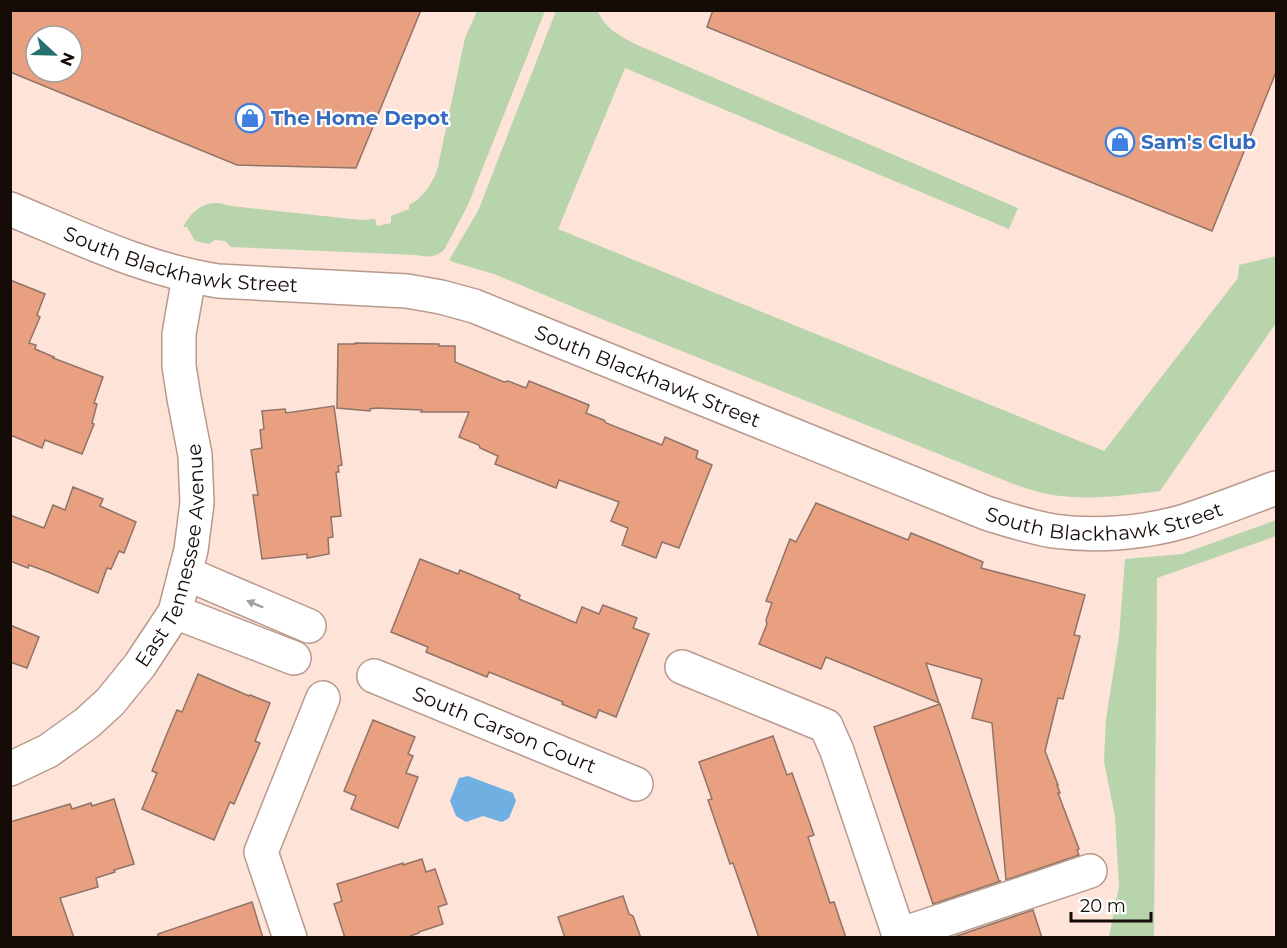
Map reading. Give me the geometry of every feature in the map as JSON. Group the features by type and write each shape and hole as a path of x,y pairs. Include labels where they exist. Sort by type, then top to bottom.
{"street":[{"name":"South Blackhawk Street","path":"10,209 138,261 189,277 218,281 407,291 474,306 986,513 1021,524 1075,533 1140,530 1185,521 1276,488"},
{"name":"East Tennessee Avenue","path":"10,769 48,751 87,723 110,702 141,665 175,612 191,550 196,503 195,455 179,366 179,334 189,277"},
{"path":"185,573 309,626"},
{"path":"175,612 294,658"},
{"path":"682,667 826,726 837,751 899,935 1090,871"},
{"name":"South Carson Court","path":"374,676 636,784"},
{"path":"290,938 261,852 323,698"}],"green space":[{"path":"477,11 545,11 468,205 441,253 427,256 231,247 225,241 215,240 209,244 195,241 187,227 183,227 196,210 211,203 361,220 375,219 377,226 391,223 391,216 409,209 409,205 422,195 437,171 465,38"},
{"path":"556,11 598,11 609,27 635,44 1018,208 1009,229 625,68 558,229 1104,451 1238,278 1239,265 1276,256 1276,323 1160,491 1074,497 1044,493 1016,485 494,274 453,262 449,260 478,211"},
{"path":"1276,520 1276,536 1157,578 1154,937 1109,937 1119,886 1115,817 1104,762 1106,719 1119,637 1125,559 1182,554"}],"water":[{"path":"468,776 513,793 516,801 509,818 502,822 483,816 466,822 456,816 450,801 459,778"}],"building":[{"name":"The Home Depot","path":"10,10 421,10 356,168 237,165 39,84 84,84 84,24 24,24 24,78 10,72"},
{"name":"Sam's Club","path":"713,10 1276,10 1276,72 1212,231 707,27"},
{"path":"10,280 45,294 37,315 40,317 29,343 36,345 35,349 53,358 103,377 94,403 97,404 92,423 94,424 82,454 45,440 42,448 10,435"},
{"path":"338,344 455,346 455,362 504,382 508,381 526,388 529,381 589,405 586,413 606,423 662,445 665,437 698,451 696,458 712,465 679,548 662,542 656,558 622,545 628,528 611,521 619,502 559,480 556,488 495,464 498,456 459,437 469,412 421,412 422,410 376,408 370,411 337,408"},
{"path":"334,406 342,465 338,466 339,472 336,472 341,516 331,517 333,537 328,538 329,554 307,558 307,554 262,559 253,495 258,495 251,450 262,448 260,430 264,429 262,411 285,409 286,413"},
{"path":"73,487 103,499 100,506 136,522 124,553 119,551 111,569 107,568 98,593 29,565 28,568 10,561 10,515 44,528 53,505 65,510"},
{"path":"816,503 908,540 911,533 983,562 981,568 1085,595 1074,635 1080,636 1063,699 1058,698 1045,751 1079,849 1077,850 1079,855 1006,880 992,723 972,718 982,679 926,663 939,703 826,657 821,669 759,644 772,603 766,601 790,539 796,542"},
{"path":"420,559 458,574 460,570 520,595 519,599 576,623 582,607 599,614 603,605 637,618 633,628 649,634 616,717 599,710 596,718 489,672 487,677 426,652 428,647 391,632"},
{"path":"10,625 39,637 27,668 10,662"},
{"path":"198,674 270,703 255,741 260,743 234,804 230,802 214,840 142,809 157,773 152,771 166,736 177,710 182,712"},
{"path":"940,704 999,881 1001,881 933,904 874,727"},
{"path":"373,720 415,737 408,754 413,756 406,773 418,777 398,828 351,809 356,796 344,791"},
{"path":"773,736 787,775 792,773 814,835 808,837 830,903 834,902 846,938 759,938 733,863 730,864 708,800 712,799 699,762"},
{"path":"114,799 134,864 96,878 98,887 60,898 74,938 10,938 10,822 70,804 72,809"},
{"path":"422,859 426,872 435,869 447,904 438,907 443,924 405,938 345,938 334,904 342,901 337,884"},
{"path":"623,896 641,938 565,938 558,917"},
{"path":"252,902 263,938 158,938 158,934"},
{"path":"1033,910 1042,938 951,938"}],"place":[{"name":"The Home Depot","path":"250,118"},
{"name":"Sam's Club","path":"1120,142"}]}
